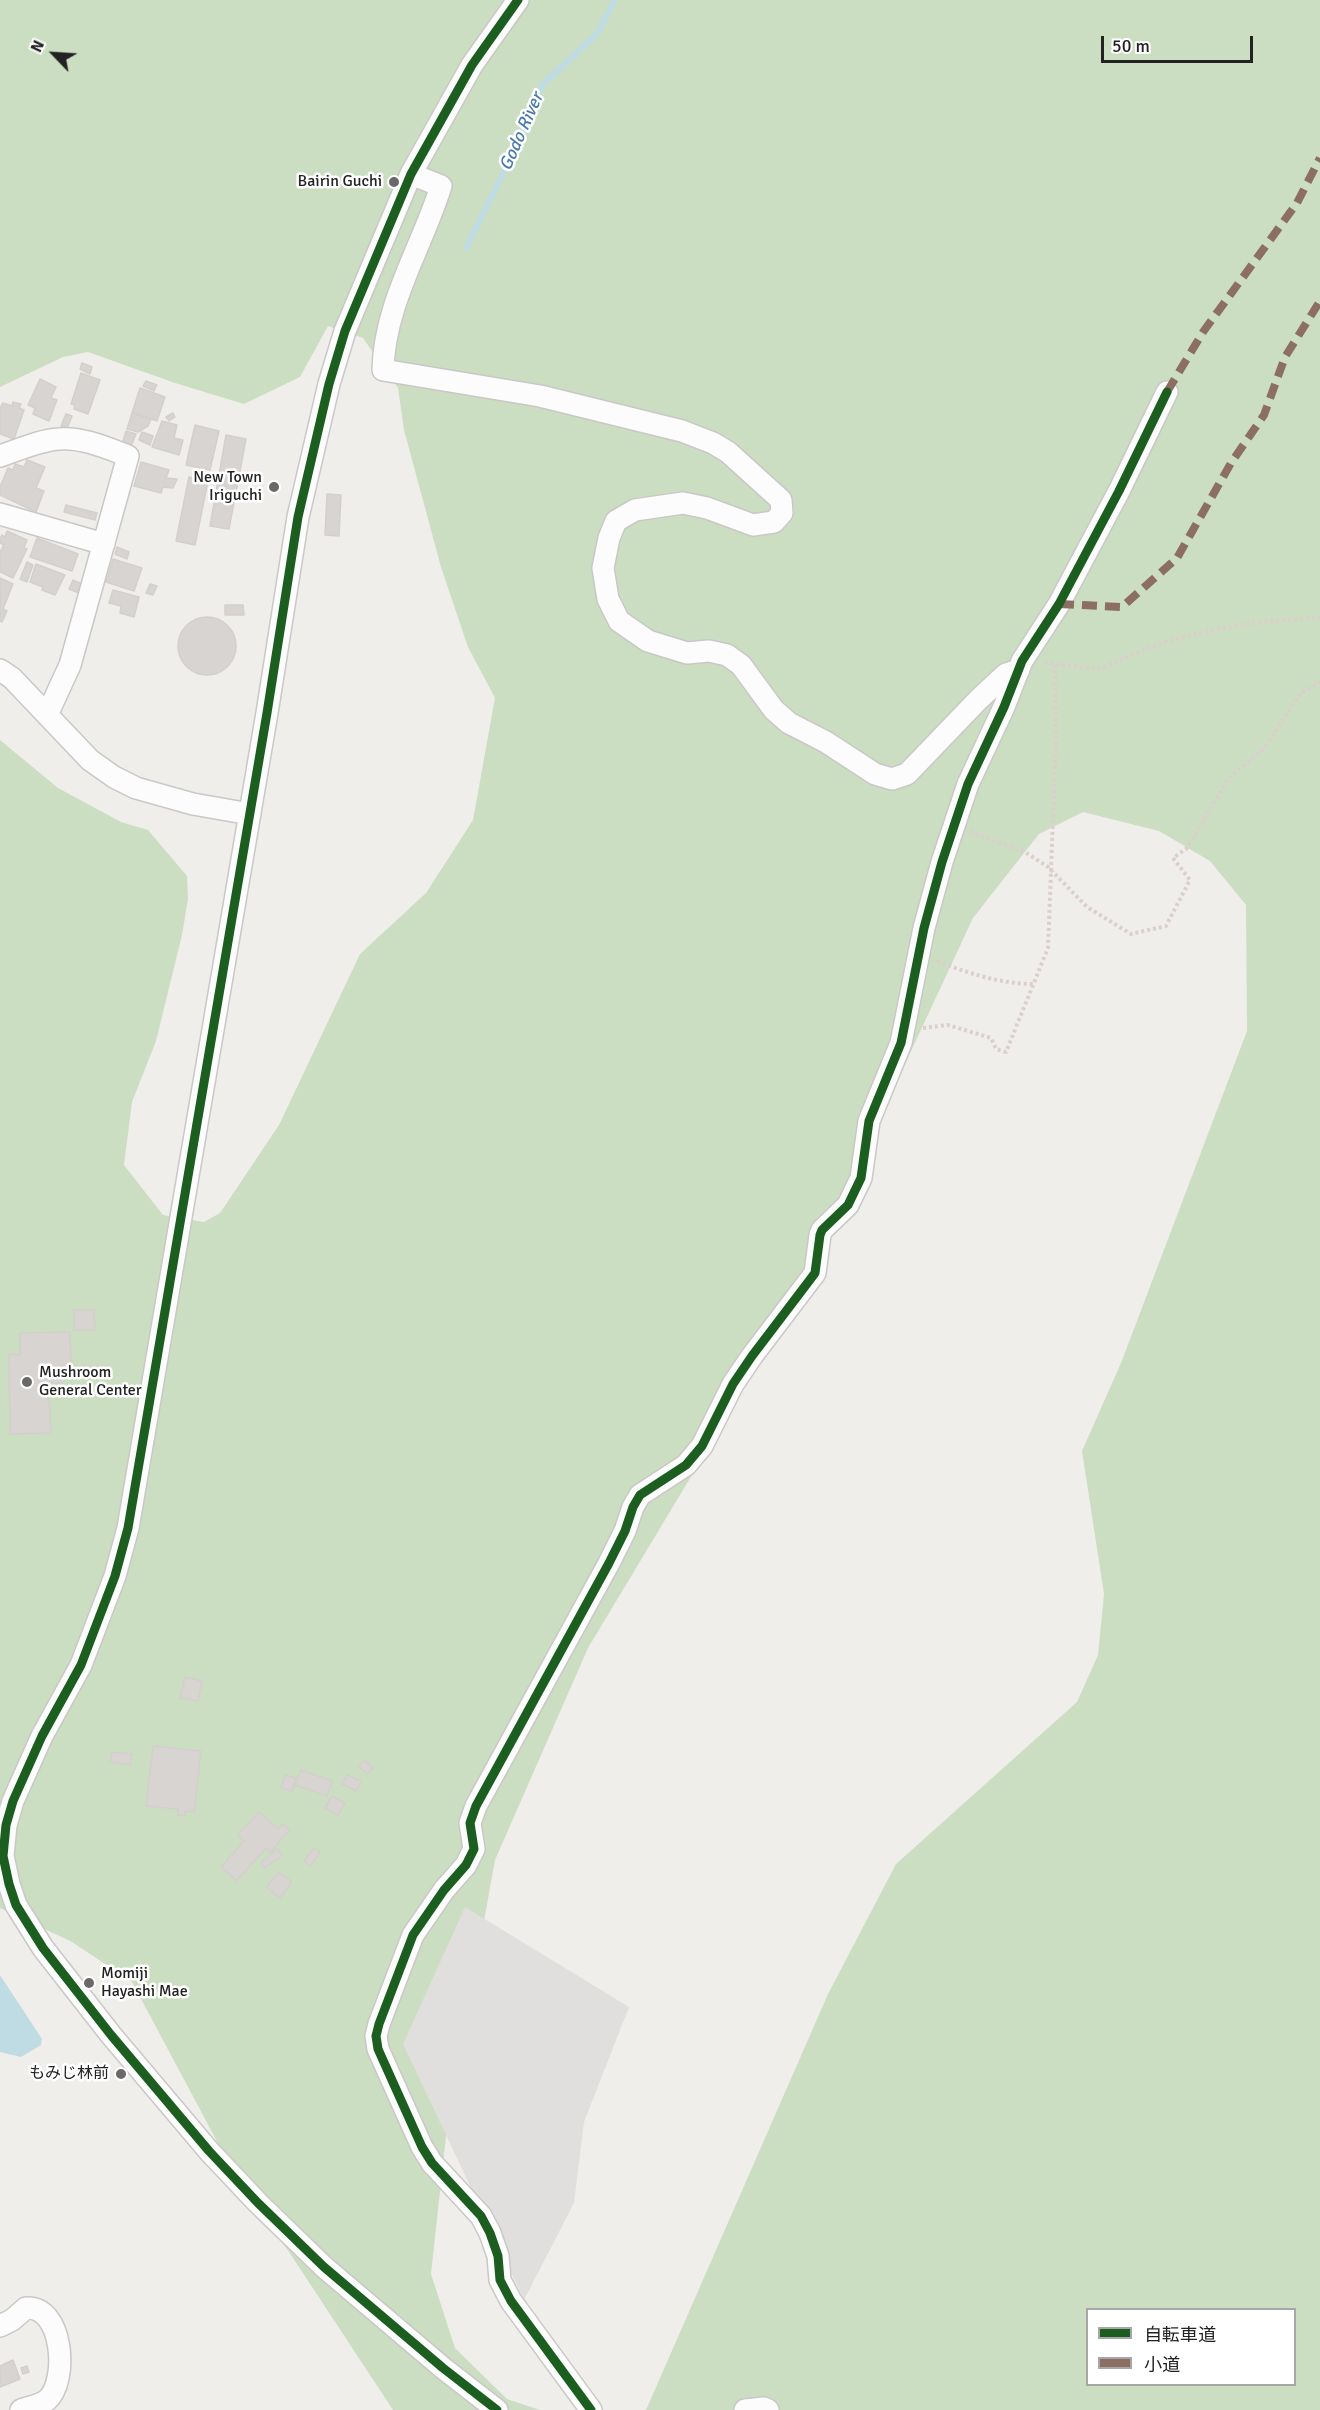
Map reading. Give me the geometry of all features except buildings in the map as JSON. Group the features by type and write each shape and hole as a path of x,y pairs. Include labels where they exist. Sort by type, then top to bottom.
{"street":[{"path":"497,2410 443,2368 324,2267 209,2151 43,1948 16,1905 2,1856 6,1825 13,1801 42,1736 81,1665 116,1576 128,1528 250,814 298,517 312,452 345,331 411,174 472,65 518,0"},
{"path":"411,174 441,186 389,320 383,348 383,370 540,396 682,431 713,443 728,452 781,500 782,513 774,522 753,525 707,508 683,503 635,510 616,521 609,538 603,568 608,600 619,621 648,641 687,653 709,651 727,655 741,665 774,710 789,723 826,742 874,774 892,779 907,774 979,699 1006,674 1021,666"},
{"path":"591,2410 511,2301 500,2280 498,2256 482,2216 432,2163 422,2147 378,2049 376,2036 379,2024 413,1935 444,1890 466,1865 474,1850 470,1823 476,1806 609,1563 625,1531 633,1507 640,1495 686,1465 702,1446 733,1384 815,1273 820,1235 836,1215 848,1205 857,1188 870,1121 901,1043 930,906 968,784 1021,666 1059,604 1119,492 1167,392"},
{"path":"0,456 60,438 103,446 128,456 70,665 47,715"},
{"path":"0,514 104,544"},
{"path":"4,676 47,715 90,760 114,777 136,788 193,804 250,814"},
{"path":"0,2326 12,2320 26,2308 38,2309 46,2314 52,2323 57,2338 60,2372 52,2394 46,2401 21,2410"},
{"path":"745,2410 764,2408 768,2410"}],"path":[{"path":"1021,666 1055,665 1098,669 1164,642 1213,630 1260,622 1320,617"},
{"path":"904,1030 948,1024 992,1038 996,1049 1006,1052 1048,948 1056,741 1055,665"},
{"path":"954,826 1025,852 1051,869 1087,908 1131,934 1166,926 1190,880 1173,858 1187,848 1227,779 1263,748 1301,693 1320,682"},
{"path":"919,955 980,977 1034,984"}],"green space":[{"path":"0,0 1320,0 1320,2410 646,2410 828,1994 896,1864 1077,1702 1098,1655 1104,1594 1082,1451 1121,1363 1247,1031 1246,905 1210,861 1159,831 1083,812 1039,834 973,918 851,1180 695,1470 588,1648 495,1860 447,2127 431,2274 455,2348 507,2399 540,2410 393,2410 220,2147 132,1982 72,1942 0,1908 0,740 58,788 121,822 148,830 187,876 188,899 182,935 156,1041 132,1102 124,1165 163,1215 204,1222 220,1213 279,1125 360,954 426,893 473,820 495,698 468,647 441,567 404,430 398,388 363,338 328,326 300,377 244,404 175,383 88,352 63,357 0,387"}],"shaded area":[{"path":"465,1907 629,2007 584,2122 574,2203 524,2300 403,2044"}],"water":[{"path":"0,1975 42,2039 41,2045 21,2057 0,2052"}],"waterway":[{"name":"Godo River","path":"466,248 524,132 543,84 597,34 615,0"}],"marked path":[{"path":"1167,392 1203,332 1297,203 1320,158"},
{"path":"1059,604 1122,607 1177,558 1231,463 1264,415 1285,357 1320,301"}],"cycle path":[{"path":"497,2410 443,2368 324,2267 258,2203 209,2151 111,2035 43,1948 16,1905 3,1856 6,1825 13,1801 42,1736 81,1665 115,1576 128,1528 267,713 298,517 329,384 345,331 411,174 472,65 518,0"},
{"path":"591,2410 511,2301 500,2280 498,2256 481,2216 432,2163 422,2147 378,2049 376,2036 379,2024 413,1935 444,1890 466,1865 474,1849 470,1823 476,1806 609,1563 625,1531 633,1507 640,1495 686,1465 702,1446 733,1384 815,1273 822,1230 848,1205 861,1178 869,1121 901,1043 924,928 942,862 968,784 1004,707 1022,661 1059,604 1119,491 1167,392"}],"place":[{"name":"Bairin Guchi","path":"394,182"},
{"name":"New Town Iriguchi","path":"274,487"},
{"name":"Mushroom General Center","path":"27,1382"},
{"name":"Momiji Hayashi Mae","path":"89,1983"},
{"name":"もみじ林前","path":"121,2074"}]}
